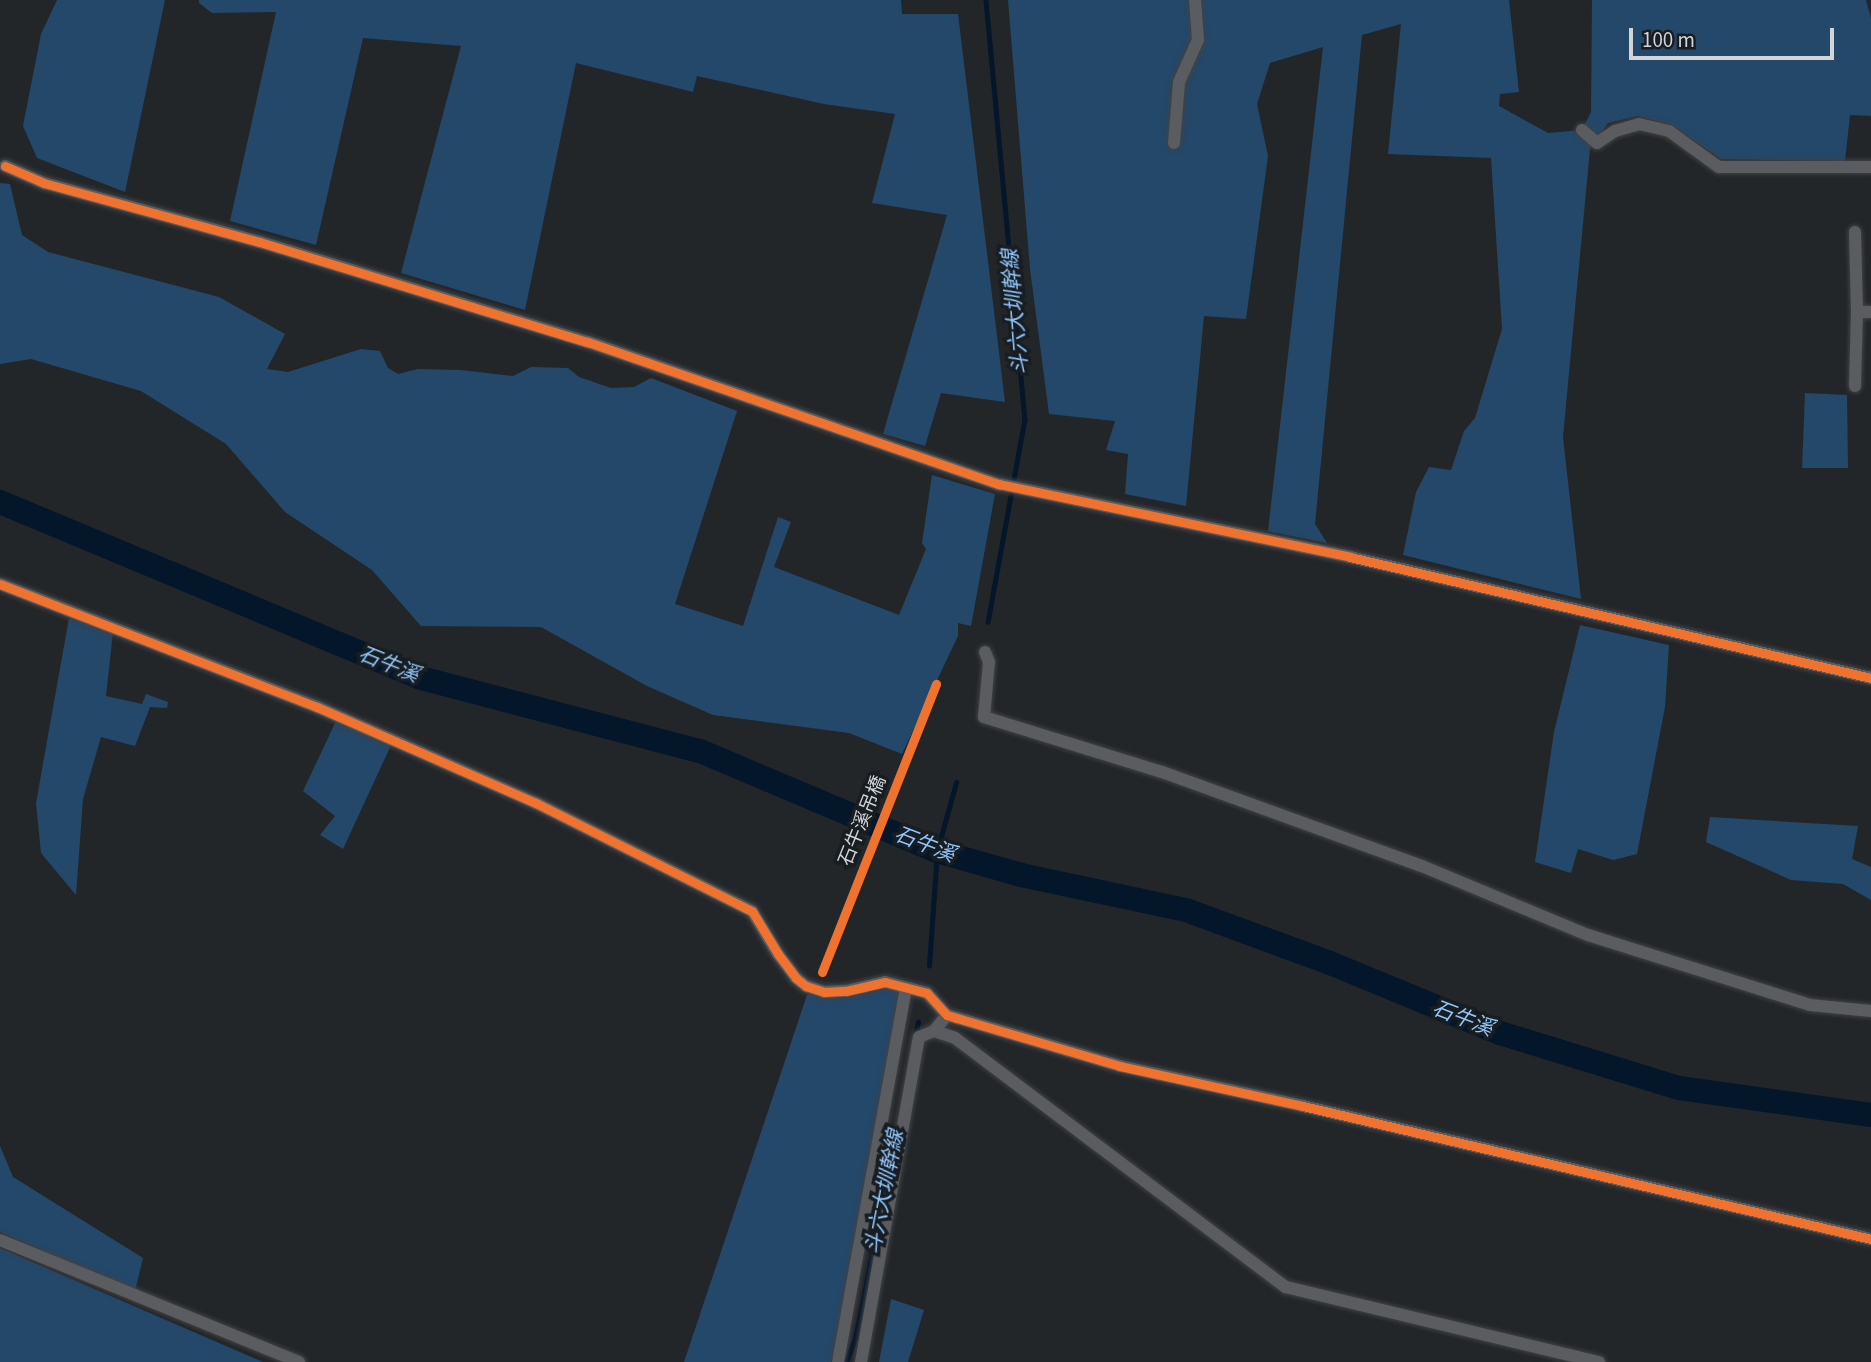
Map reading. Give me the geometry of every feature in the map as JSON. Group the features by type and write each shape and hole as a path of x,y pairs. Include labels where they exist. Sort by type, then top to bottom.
{"street":[{"path":"1174,143 1179,82 1198,40 1195,0"},
{"path":"1582,130 1597,143 1615,131 1639,124 1669,131 1719,167 1871,167"},
{"path":"5,166 44,183 260,242 588,342 999,484 1350,557 1871,678"},
{"path":"1855,232 1855,386"},
{"path":"1857,312 1871,312"},
{"path":"0,584 317,707 548,809 752,911 778,954 796,978 806,986 824,992 846,992 885,982 928,993 945,1011 1120,1066 1303,1106 1871,1239"},
{"path":"985,652 989,663 984,717 1162,772 1422,866 1588,934 1810,1005 1871,1011"},
{"path":"838,1362 906,988"},
{"path":"861,1362 919,1037 934,1031 945,1011"},
{"path":"934,1031 955,1038 1286,1287 1599,1362"},
{"path":"0,1240 299,1362"}],"shaded area":[{"path":"57,0 165,0 125,192 37,158 23,126 41,34"},
{"path":"199,0 901,0 902,14 958,14 1005,402 941,393 925,446 883,434 947,215 872,203 895,114 824,104 697,76 693,92 576,63 525,310 401,273 461,46 363,38 316,245 230,221 276,12 212,13 199,3"},
{"path":"1008,0 1509,0 1519,92 1500,94 1499,106 1548,133 1582,130 1591,112 1592,0 1866,0 1871,18 1871,116 1850,115 1845,161 1721,159 1671,125 1637,116 1608,123 1590,149 1563,437 1581,599 1403,555 1416,492 1429,467 1451,470 1464,431 1475,418 1502,329 1491,158 1388,154 1401,24 1362,35 1315,524 1327,543 1268,531 1323,47 1270,63 1257,104 1268,156 1246,319 1204,316 1186,506 1125,494 1128,454 1106,450 1115,421 1049,414 1030,269"},
{"path":"0,183 10,184 22,235 48,252 219,297 285,334 267,369 288,372 361,349 380,351 388,368 398,374 418,369 461,370 513,376 531,367 568,368 579,377 611,388 634,387 651,378 737,411 675,604 743,626 778,517 791,522 774,567 899,615 926,549 922,543 932,475 995,494 971,626 958,623 958,636 902,754 849,733 713,715 647,686 541,627 421,626 372,570 285,512 226,444 141,391 31,359 0,364"},
{"path":"1805,393 1847,395 1848,468 1802,468"},
{"path":"69,618 113,632 106,696 142,704 146,694 168,702 167,708 150,707 135,746 101,737 83,799 76,895 41,853 36,803"},
{"path":"1580,625 1669,645 1665,707 1637,854 1613,860 1578,849 1571,873 1535,862 1554,732"},
{"path":"337,719 392,743 343,849 320,835 335,816 303,791"},
{"path":"1710,817 1858,826 1852,859 1871,867 1871,900 1843,884 1791,880 1706,842"},
{"path":"884,979 906,988 868,1163 839,1342 831,1362 684,1362 809,989 858,992"},
{"path":"0,1146 13,1177 143,1258 135,1291 0,1232"},
{"path":"0,1248 263,1362 0,1362"},
{"path":"891,1299 924,1310 908,1362 879,1362"}],"waterway":[{"name":"斗六大圳幹線","path":"986,0 1025,419 988,622"},
{"name":"石牛溪","path":"0,502 421,678 700,751 937,851 1021,875 1186,910 1330,963 1500,1033 1679,1088 1871,1115"},
{"name":"斗六大圳幹線","path":"929,966 937,851 956,783"},
{"name":"斗六大圳幹線","path":"915,1036 918,1022"},
{"name":"斗六大圳幹線","path":"846,1362 855,1339 896,1131"}],"cycle path":[{"path":"5,166 44,183 260,242 588,342 999,484 1350,557 1871,678"},
{"path":"0,584 317,707 536,803 752,911 778,954 796,978 806,986 824,992 846,991 885,982 927,993 947,1015 1120,1066 1303,1106 1871,1239"},
{"name":"石牛溪吊橋","path":"822,972 936,684"}]}
